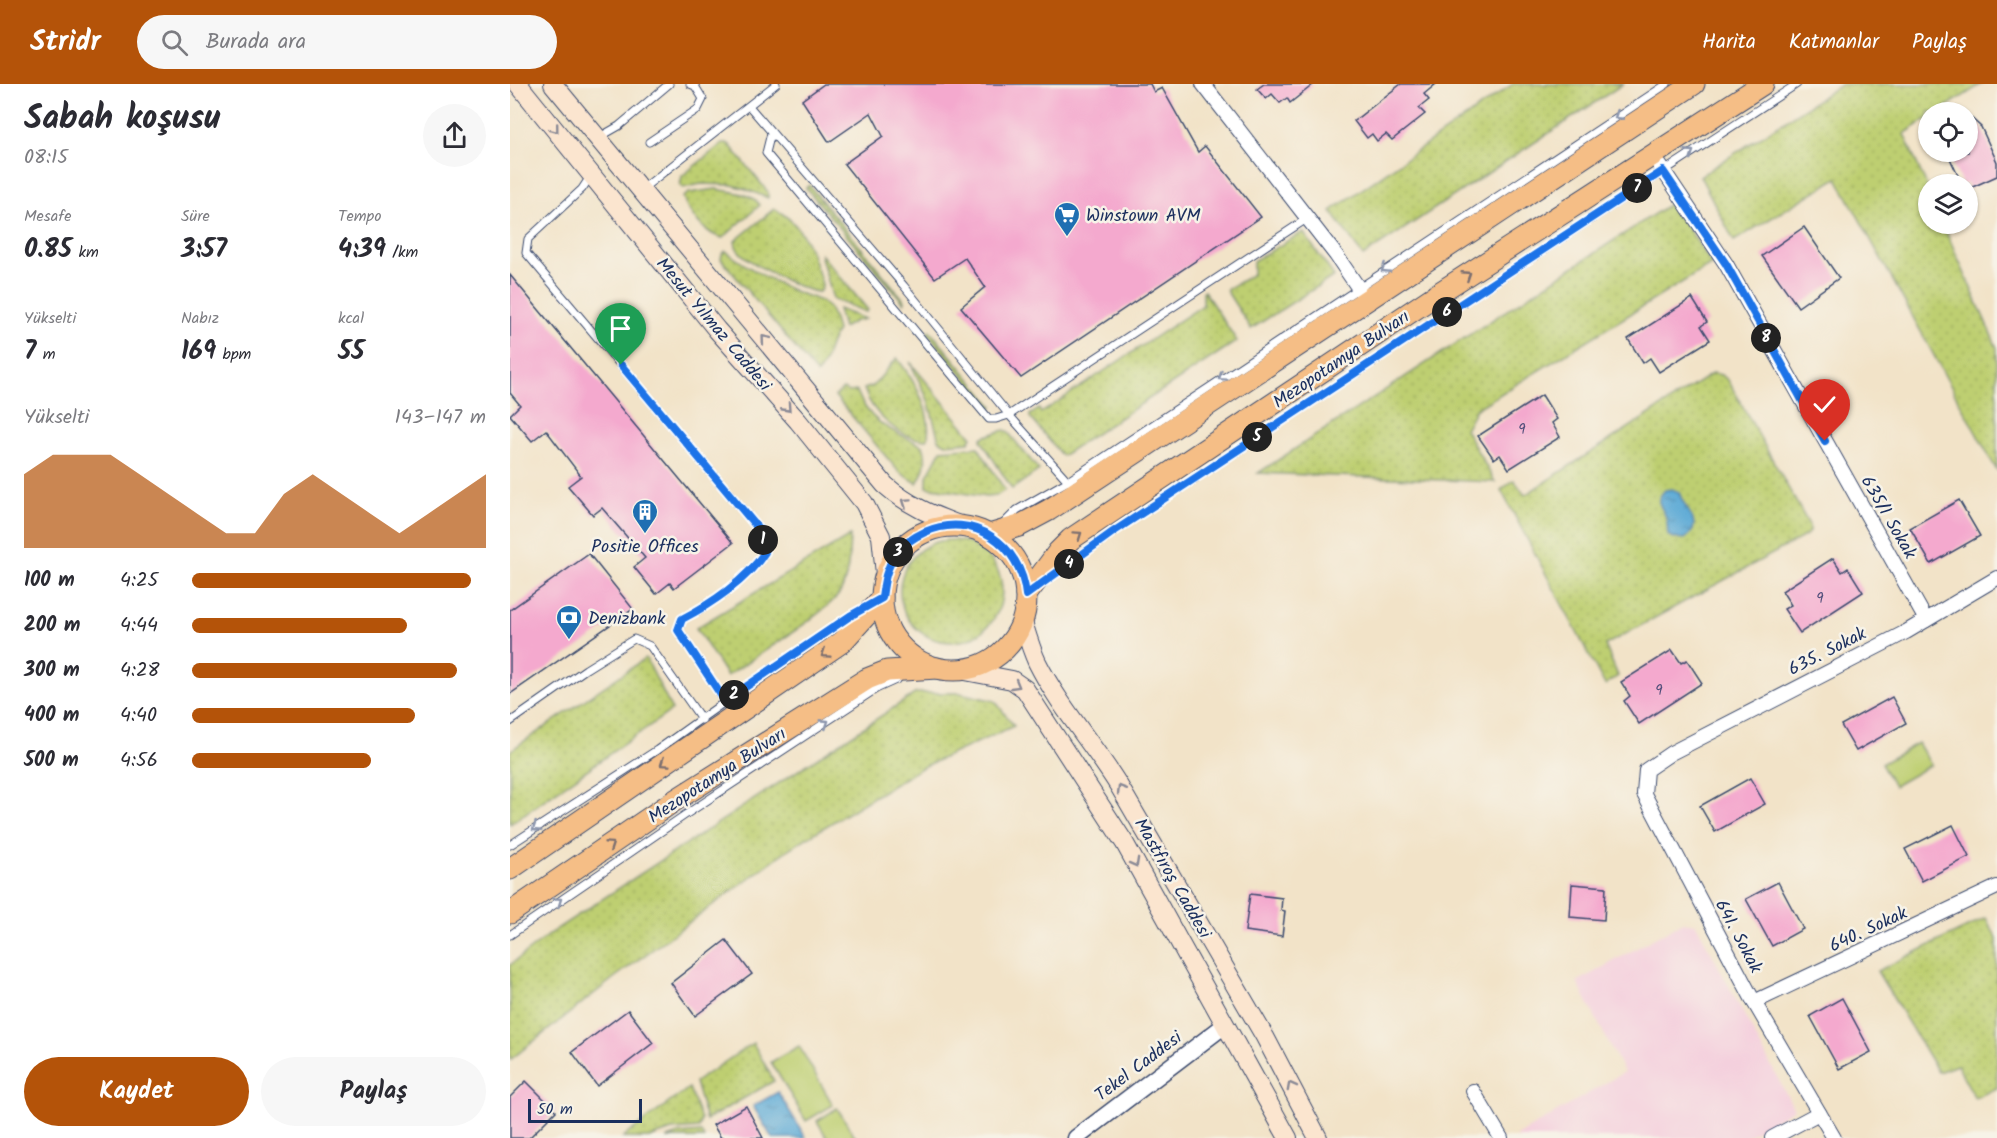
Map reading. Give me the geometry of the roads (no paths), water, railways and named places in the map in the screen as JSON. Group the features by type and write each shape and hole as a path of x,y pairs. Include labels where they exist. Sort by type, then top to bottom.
{"main road":[{"name":"Mesut Yılmaz Caddesi","path":"518,84 717,330 798,421 864,503 882,536 885,574"},
{"name":"Mesut Yılmaz Caddesi","path":"553,84 885,484 917,509 959,525"},
{"name":"Mezopotamya Bulvarı","path":"992,534 1019,526 1072,486 1362,293 1694,84"},
{"name":"Mezopotamya Bulvarı","path":"1027,593 1058,552 1071,539 1439,293 1658,163 1763,84"},
{"path":"959,525 992,534 1002,543 1016,560 1025,580 1027,593 1023,622 1013,640 998,655 981,665 960,670 937,668 915,658 897,642 886,621 882,598 885,574 896,554 914,537 936,528 959,525"},
{"name":"Mezopotamya Bulvarı","path":"510,868 704,726 842,642 882,598"},
{"name":"Mastfıroş Caddesi","path":"1023,622 1037,661 1062,703 1119,786 1265,1037 1318,1138"},
{"name":"Mezopotamya Bulvarı","path":"510,913 674,801 867,679 887,671 937,668"},
{"name":"Mastfıroş Caddesi","path":"960,670 1012,680 1025,689 1124,842 1288,1138"}],"street":[{"path":"1203,84 1308,218 1362,293"},
{"name":"635/1 Sokak","path":"1658,163 1726,264 1926,620"},
{"name":"635. Sokak","path":"1671,753 1926,620 1997,578"},
{"name":"641. Sokak","path":"1671,753 1647,771 1644,794 1754,1002 1834,1138"},
{"name":"640. Sokak","path":"1754,1002 1997,887"},
{"name":"Tekel Caddesi","path":"1076,1138 1224,1024"},
{"path":"1473,1091 1501,1138"},
{"path":"1772,1138 1819,1113"}],"lane":[{"path":"598,138 619,126 669,84"},
{"path":"649,142 698,109 703,99 695,86 690,84"},
{"path":"641,190 776,84"},
{"path":"1362,293 1667,84"},
{"path":"1658,163 1797,84"},
{"path":"749,106 904,286 1009,415 1072,486"},
{"path":"771,133 766,153 989,419 1009,415 1308,218"},
{"path":"592,175 582,189 528,239 526,253 762,533 765,552 757,565 707,606 682,619 678,630 725,701"},
{"path":"510,845 647,756 704,726 725,701 850,616 882,598"},
{"path":"510,722 634,639 650,646 704,726"},
{"path":"510,935 676,821 876,689 892,681 937,668"}],"water":[{"path":"1672,489 1679,492 1694,522 1694,528 1685,539 1668,535 1666,517 1659,502 1665,490"},
{"path":"778,1092 806,1138 772,1138 753,1106"}],"place":[{"name":"Winstown AVM","path":"1067,238"},
{"name":"Positie Offices","path":"645,535"},
{"name":"Denizbank","path":"569,641"}]}
